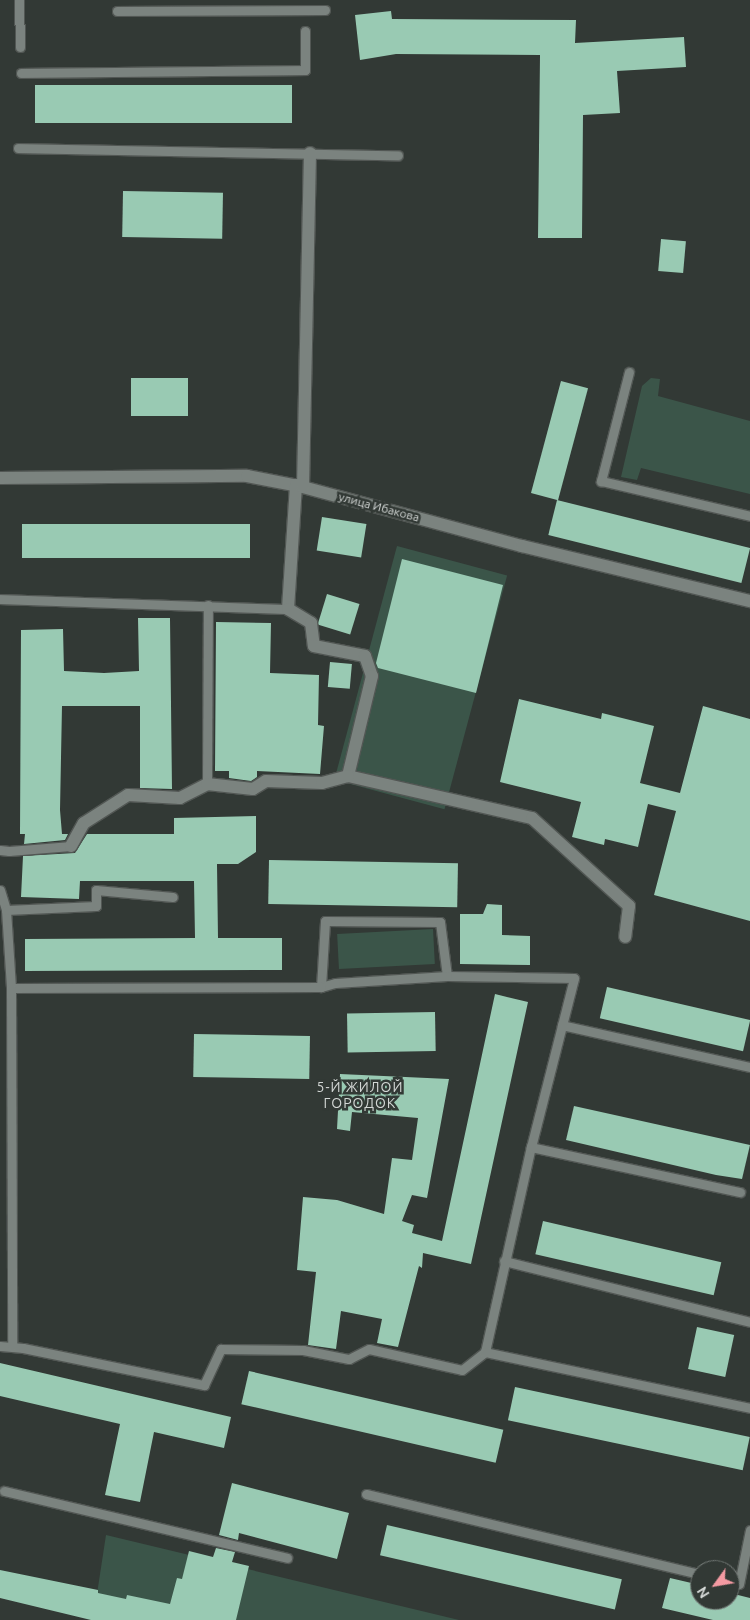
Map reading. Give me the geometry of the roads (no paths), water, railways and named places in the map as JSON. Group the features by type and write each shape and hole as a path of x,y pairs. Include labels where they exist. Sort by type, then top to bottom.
{"street":[{"path":"310,153 299,486 288,609 311,623 314,646 365,656 372,676 348,776"},
{"name":"улица Ибакова","path":"0,478 246,476 299,486 522,546 750,600"},
{"path":"70,846 84,822 128,795 180,798 208,784 253,789 266,781 322,783 348,776 532,818 629,906 624,937"}],"lane":[{"path":"19,0 20,48"},
{"path":"117,11 325,10"},
{"path":"21,73 305,70 305,31"},
{"path":"18,148 398,155"},
{"path":"629,372 601,481 750,516"},
{"path":"0,599 288,609"},
{"path":"208,605 208,784"},
{"path":"0,850 9,852 70,846"},
{"path":"0,890 6,910 11,988 12,1346"},
{"path":"6,910 96,906 96,890 173,897"},
{"path":"321,987 324,921 440,922 447,976"},
{"path":"0,1346 12,1346 204,1385 221,1349 303,1350 349,1359 369,1348 462,1370 485,1352 531,1147 574,978 447,976 336,983 321,987 11,988"},
{"path":"562,1025 750,1067"},
{"path":"531,1147 740,1192"},
{"path":"504,1261 750,1322"},
{"path":"485,1352 750,1408"},
{"path":"4,1491 287,1558"},
{"path":"366,1494 690,1572"},
{"path":"740,1579 750,1530"}],"district":[{"name":"5-Й ЖИЛОЙ ГОРОДОК","path":"360,1096"}]}
